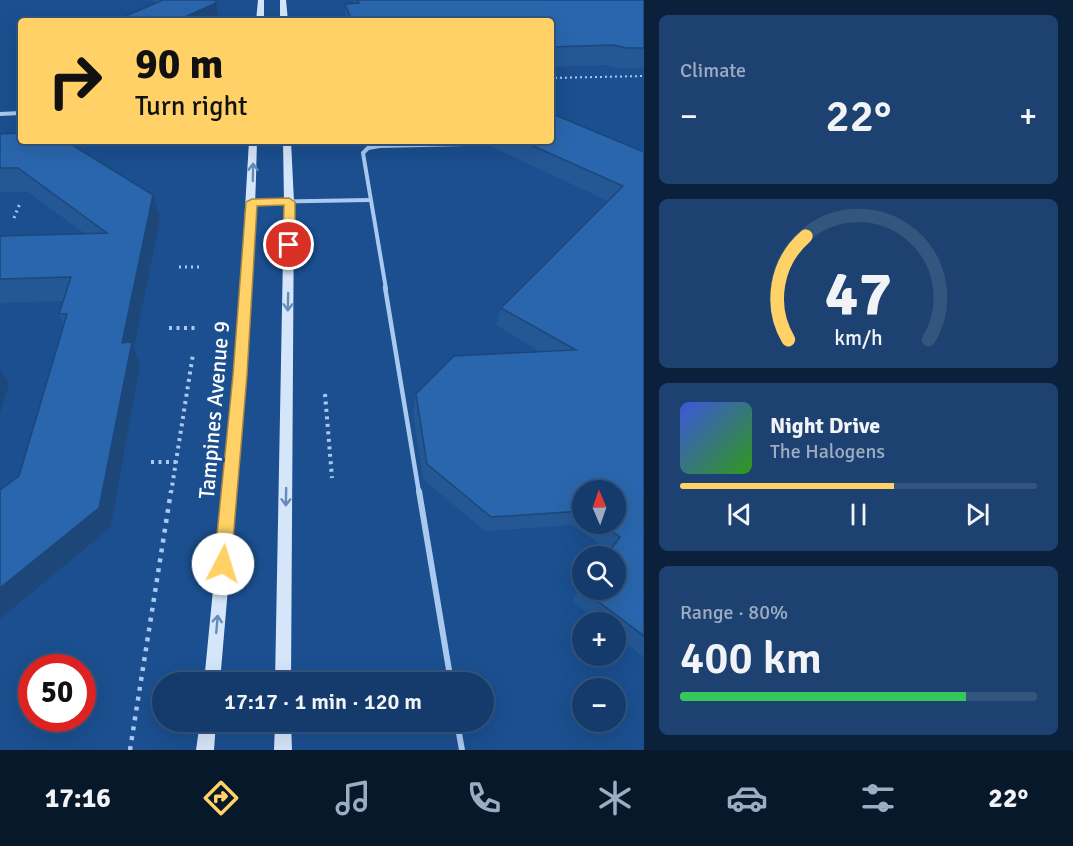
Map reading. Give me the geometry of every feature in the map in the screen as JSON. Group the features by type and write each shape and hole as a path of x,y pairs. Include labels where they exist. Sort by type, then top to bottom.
{"main road":[{"path":"260,18 261,0"},
{"path":"283,0 284,18"},
{"name":"Tampines Avenue 9","path":"213,672 240,375 252,202 253,144"},
{"path":"284,672 289,202 287,144"},
{"path":"205,750 207,732"},
{"path":"283,732 283,750"}],"street":[{"path":"0,114 18,113"}],"lane":[{"path":"449,672 363,153 368,148 380,146 465,144"},
{"path":"252,202 370,200"},
{"path":"459,732 462,750"}],"path":[{"path":"554,78 644,76"},
{"path":"14,218 20,203"},
{"path":"179,267 202,267"},
{"path":"169,328 196,328"},
{"path":"130,750 193,354"},
{"path":"325,394 332,478"},
{"path":"151,462 176,462"}],"building":[{"path":"163,0 215,0 216,3 183,18 121,18"},
{"path":"357,0 644,0 644,48 614,45 554,47 554,18 351,18 345,4 359,3"},
{"path":"554,115 644,152 644,636 626,622 626,612 612,612 596,600 626,600 626,546 613,546 620,537 616,534 626,534 626,480 572,480 572,512 491,517 427,464 416,394 454,356 576,350 501,308 623,186 529,144 554,144"},
{"path":"18,133 18,144 71,144 153,195 122,343 132,342 99,508 0,588 0,490 19,476 67,314 59,314 71,277 0,279 0,236 107,233 18,168 0,168 0,134"}],"route":[{"path":"223,564 240,375 252,202 289,202 289,245"}]}
